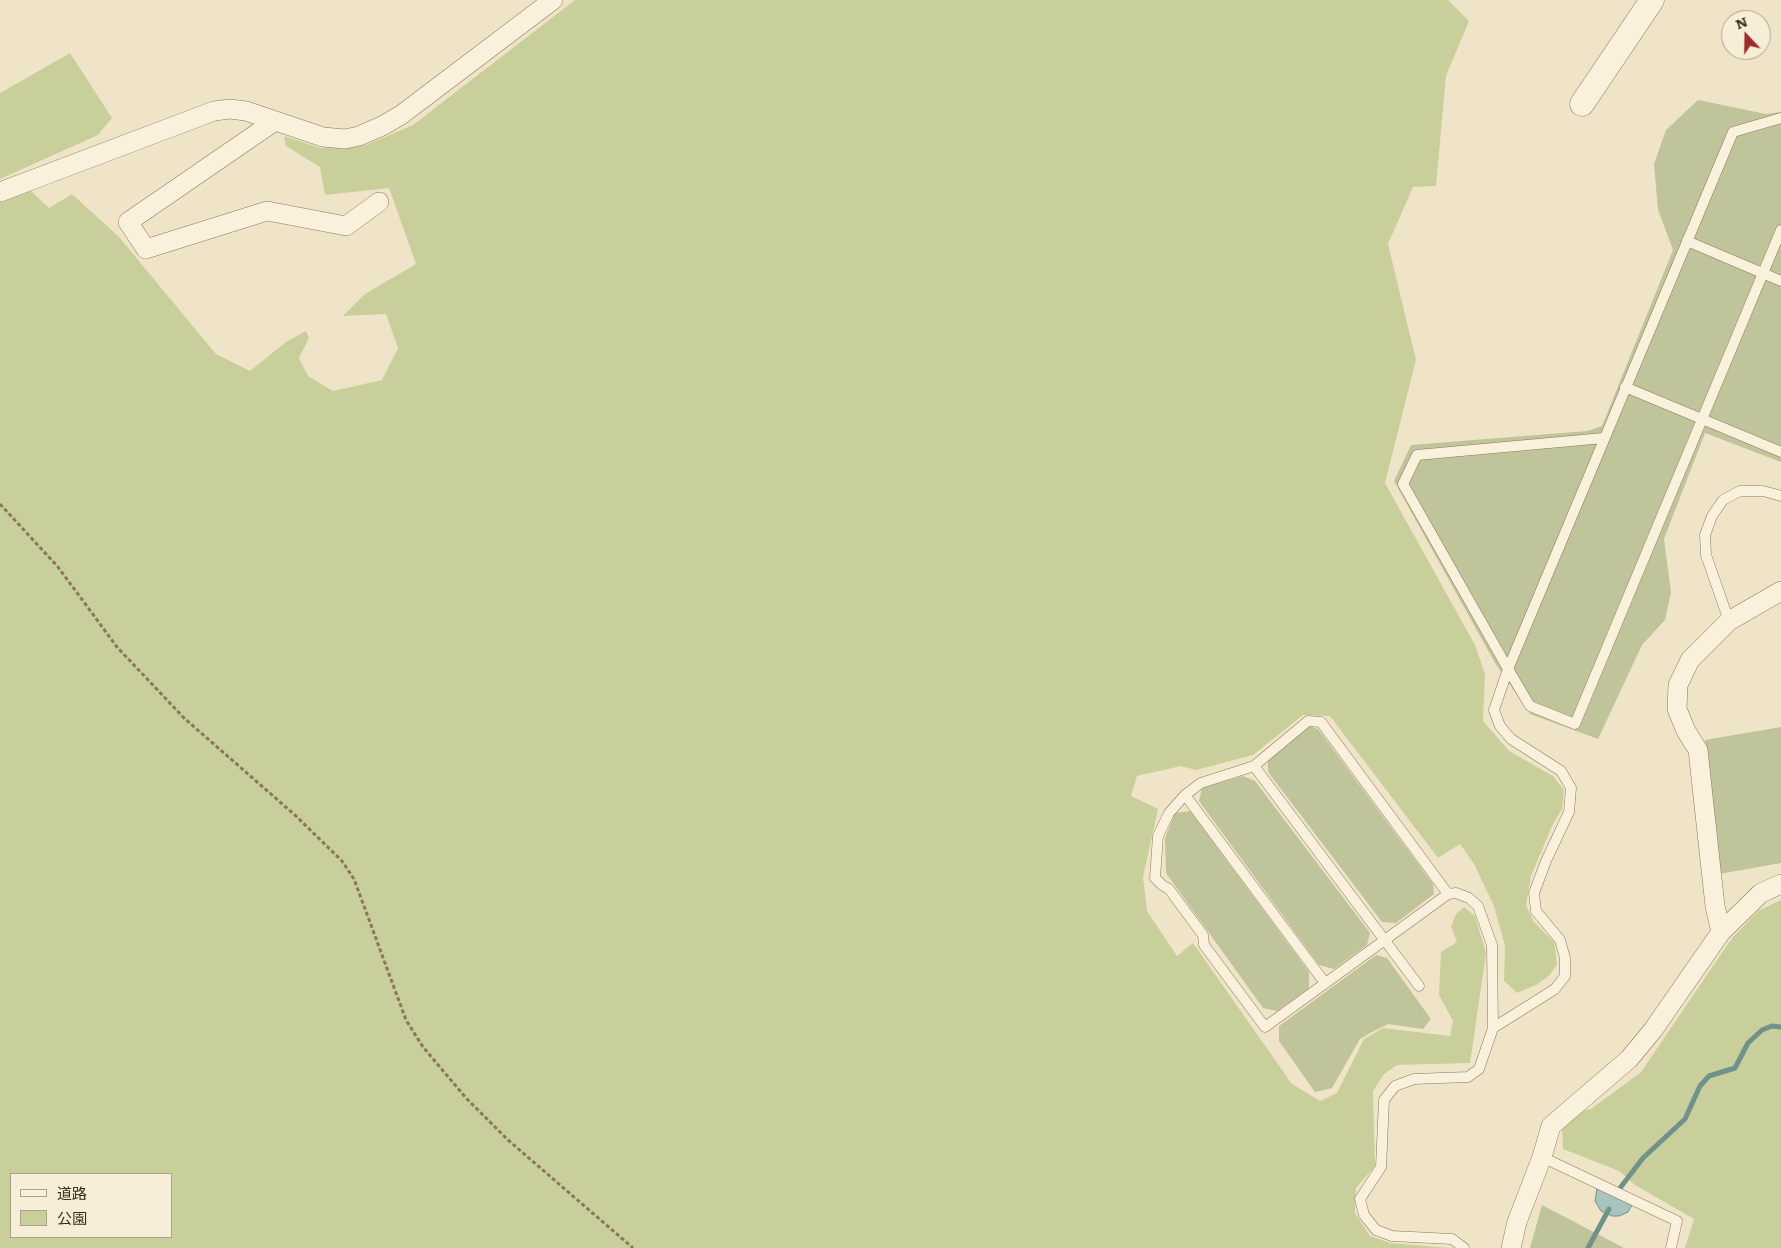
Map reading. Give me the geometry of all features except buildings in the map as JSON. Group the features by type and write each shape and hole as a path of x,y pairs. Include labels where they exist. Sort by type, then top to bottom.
{"street":[{"path":"0,192 214,111 230,109 246,111 323,137 345,139 382,126 401,115 553,0"},
{"path":"1582,104 1652,0"},
{"path":"275,121 128,222 146,249 266,211 346,226 379,202"},
{"path":"1721,932 1715,906 1698,750 1677,710 1678,685 1690,660 1729,622 1781,591"},
{"path":"1511,1248 1551,1126 1629,1059 1653,1030 1721,932 1761,893 1781,884"}],"lane":[{"path":"1493,1028 1555,990 1565,976 1565,958 1560,940 1536,911 1534,892 1569,812 1571,788 1561,771 1511,739 1500,726 1494,710 1508,669 1732,132 1781,118"},
{"path":"1604,438 1417,455 1403,484 1530,706 1575,724 1781,230"},
{"path":"1687,240 1781,281"},
{"path":"1625,388 1781,452"},
{"path":"1729,622 1706,555 1705,534 1712,516 1723,500 1740,491 1763,491 1781,496"},
{"path":"1448,894 1321,722 1308,721 1254,766 1201,783 1185,795 1169,812 1158,836 1155,878 1162,886 1169,889 1203,935 1204,945 1265,1027 1448,894 1456,893 1469,898 1478,906 1492,952 1493,1028 1479,1069 1468,1077 1414,1079 1395,1086 1384,1100 1381,1167 1360,1199 1364,1215 1376,1230 1392,1236 1452,1239 1464,1248"},
{"path":"1254,766 1419,986"},
{"path":"1185,795 1325,983"},
{"path":"1542,1157 1677,1221 1671,1248"}],"path":[{"path":"0,504 58,567 117,646 184,718 296,816 342,861 354,879 406,1020 423,1047 466,1098 508,1140 633,1248"}],"green space":[{"path":"575,0 1448,0 1469,21 1446,76 1436,186 1413,187 1388,244 1416,360 1385,483 1475,645 1485,674 1483,721 1509,751 1553,776 1564,790 1562,809 1552,826 1531,876 1526,905 1534,922 1554,942 1557,964 1550,975 1538,984 1517,993 1504,981 1505,946 1494,906 1474,864 1460,844 1438,858 1330,716 1303,715 1253,755 1196,770 1181,766 1137,776 1131,796 1158,809 1143,877 1147,911 1177,956 1193,943 1292,1084 1320,1101 1337,1093 1364,1039 1383,1028 1450,1036 1453,1021 1439,995 1441,952 1457,942 1451,927 1456,914 1464,907 1475,916 1486,953 1470,1063 1397,1065 1384,1074 1373,1091 1375,1166 1356,1188 1355,1213 1370,1236 1390,1243 1451,1248 0,1248 0,201 30,190 49,208 72,194 119,237 216,354 250,371 286,342 306,331 309,338 299,358 308,376 333,391 382,380 398,348 386,314 343,316 365,294 416,264 389,188 325,195 320,167 286,146 284,136 320,148 366,145 413,125"},
{"path":"70,53 112,118 98,135 0,179 0,93"},
{"path":"1698,100 1766,114 1781,112 1781,462 1705,433 1664,539 1671,592 1665,620 1642,645 1598,739 1530,714 1495,663 1394,481 1411,445 1587,431 1602,426 1673,250 1658,210 1654,164 1666,130"},
{"path":"1309,726 1318,729 1433,884 1434,894 1396,923 1382,922 1268,772 1268,761"},
{"path":"1781,727 1781,863 1719,874 1705,740"},
{"path":"1243,776 1255,781 1370,933 1367,945 1334,969 1319,965 1199,801 1202,788"},
{"path":"1190,811 1309,972 1309,988 1277,1011 1263,1008 1166,873 1165,838 1175,813"},
{"path":"1781,900 1781,1248 1685,1248 1694,1219 1635,1185 1619,1171 1563,1149 1562,1128 1577,1112 1591,1109 1641,1072 1732,938 1758,911"},
{"path":"1376,955 1387,958 1431,1019 1423,1029 1388,1024 1360,1039 1332,1088 1315,1092 1279,1041 1279,1026"},
{"path":"1542,1205 1624,1248 1530,1248"}],"water":[{"path":"1597,1188 1632,1205 1628,1212 1619,1216 1612,1216 1601,1211 1595,1201"}],"waterway":[{"path":"1617,1192 1643,1158 1685,1119 1700,1086 1709,1076 1735,1068 1748,1043 1762,1030 1772,1026 1781,1027"},
{"path":"1588,1248 1609,1209"}]}
